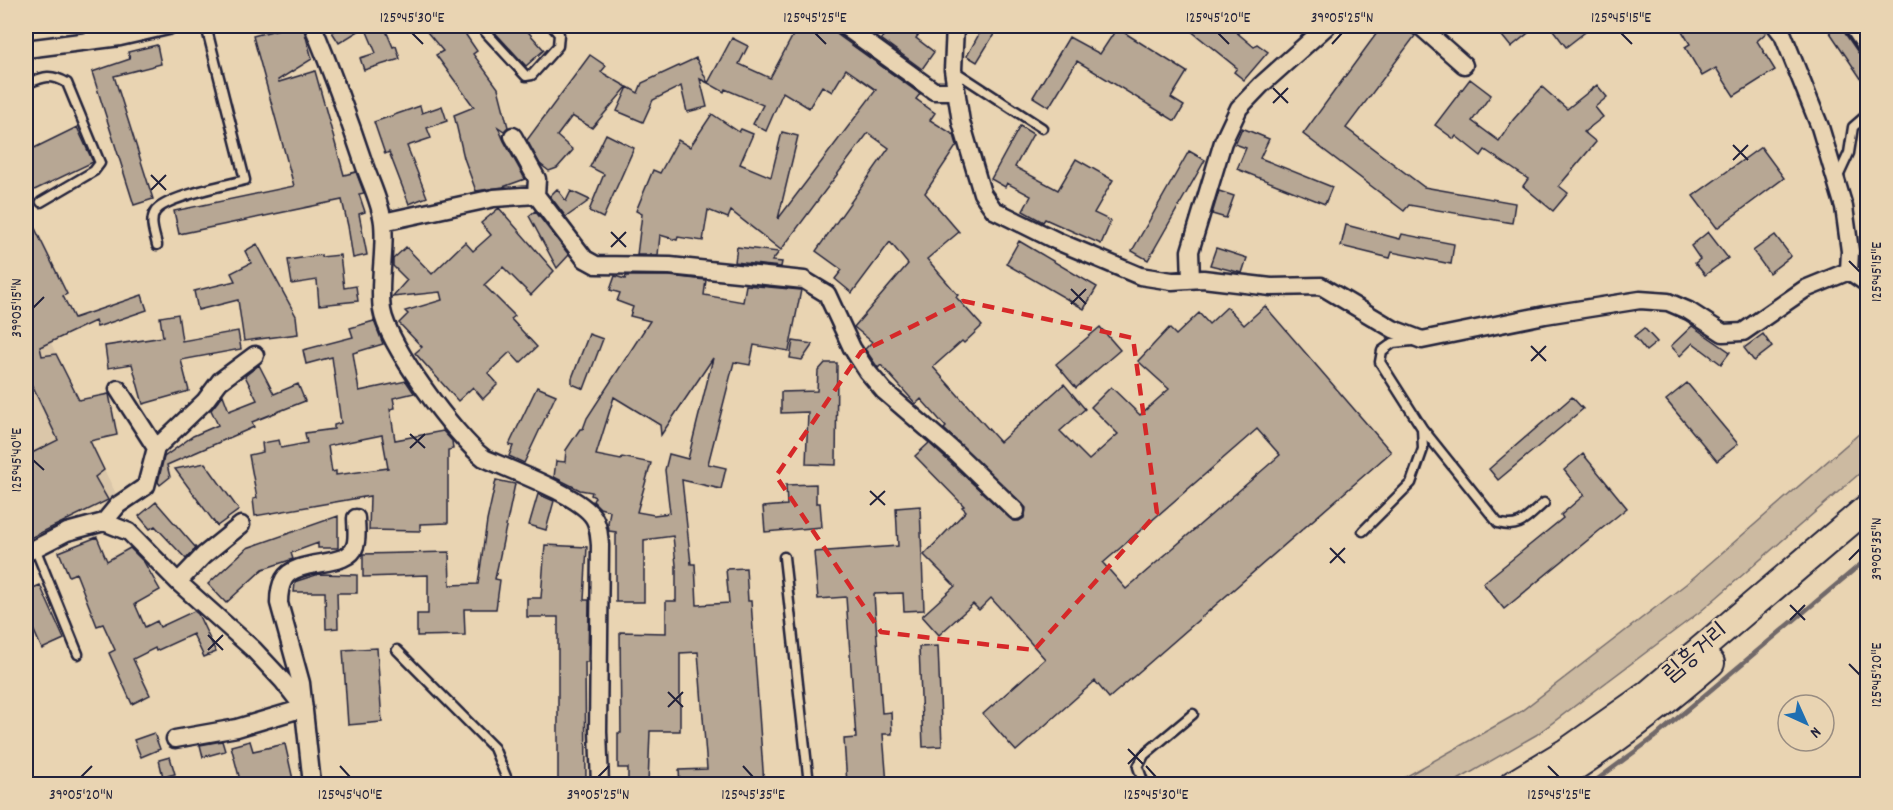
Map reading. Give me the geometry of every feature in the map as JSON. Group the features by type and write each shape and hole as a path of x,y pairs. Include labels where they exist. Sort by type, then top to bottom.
{"main road":[{"name":"림흥거리","path":"1513,784 1566,752 1647,695 1868,507"},
{"name":"림흥거리","path":"1548,784 1658,709 1868,529"}],"street":[{"path":"26,49 120,37 168,26"},
{"path":"313,26 335,79 383,222 382,309 387,328 404,358 472,450 484,458 570,498 585,508 594,517 598,526 600,545 598,731 600,784"},
{"path":"844,26 934,91 956,91"},
{"path":"956,26 953,70 961,122 982,193 994,210 1057,241 1140,276 1172,281 1203,279 1271,287 1321,286 1393,329 1422,340 1545,315 1640,300 1668,302 1689,311 1723,333 1743,332 1805,289 1849,271"},
{"path":"1191,280 1190,251 1223,142 1239,108 1261,85 1327,26"},
{"path":"1420,26 1464,65"},
{"path":"1776,26 1783,34 1820,127 1844,207 1850,251 1849,271"},
{"path":"513,136 537,179 536,195 585,259 596,265 670,266 804,280 817,286 827,294 852,348 884,391 957,454 1016,511"},
{"path":"383,222 494,198 536,195"},
{"path":"1849,271 1868,284"},
{"path":"30,551 67,532 104,522 118,505 146,486 156,448 205,401 220,381 255,355"},
{"path":"118,389 156,448"},
{"path":"312,784 301,683 279,603 280,590 285,578 294,570 341,559 351,554 355,547 356,518"},
{"path":"104,522 129,532 177,582 253,649 304,708"},
{"path":"177,582 204,555 241,525"},
{"path":"175,739 237,728 304,708"}],"lane":[{"path":"157,245 152,224 155,212 171,200 245,180 206,26"},
{"path":"480,26 526,76 532,75 558,46 559,34 552,26"},
{"path":"1848,26 1868,56"},
{"path":"953,70 1042,128"},
{"path":"26,84 43,76 57,77 67,83 100,164 94,171 41,202"},
{"path":"1835,182 1849,153 1853,127 1868,114"},
{"path":"1422,340 1393,343 1382,351 1380,362 1422,428 1498,523 1511,527 1521,522 1544,503"},
{"path":"1363,531 1411,483 1423,449 1422,428"},
{"path":"30,551 78,654"},
{"path":"784,557 809,784"},
{"path":"397,650 494,748 509,784"},
{"path":"1144,784 1138,767 1144,755 1193,714"}],"highlighted area":[{"path":"963,301 1133,338 1157,513 1034,650 881,632 776,476 861,352"}],"shaded area":[{"path":"26,298 35,317 38,316 92,428 86,432 117,496 26,540"},
{"path":"1867,427 1867,467 1701,611 1536,735 1451,784 1393,784 1520,712 1686,584"}],"building":[{"path":"291,26 303,26 312,59 278,80 279,82 315,71 344,175 356,172 364,193 359,194 365,212 359,214 367,255 353,258 342,200 179,234 174,211 294,186 253,36"},
{"path":"344,26 384,26 393,47 396,46 400,59 364,70 360,58 376,53 365,27 339,43 332,32"},
{"path":"422,26 474,26 466,35 477,51 473,54 498,88 508,127 504,131 498,127 525,179 503,187 476,191 464,158 454,115 474,107 436,55 443,51"},
{"path":"489,26 523,26 544,50 526,66"},
{"path":"798,26 834,26 838,35 920,94 916,99 935,113 930,120 954,135 957,145 925,193 959,232 927,259 982,326 933,367 1000,442 1064,384 1085,409 1060,431 1089,460 1118,434 1091,407 1111,387 1140,415 1169,389 1138,361 1169,328 1176,335 1199,313 1209,324 1227,307 1244,325 1265,306 1391,452 1109,698 1095,681 1016,751 983,714 1045,659 991,598 979,610 973,604 939,635 922,616 955,586 924,555 966,511 962,507 964,506 915,456 929,443 1013,521 1024,518 1026,508 944,429 946,427 921,399 916,404 881,365 878,368 865,349 872,342 854,327 908,264 890,242 852,293 835,279 842,270 816,251 889,148 868,133 781,250 731,211 728,218 708,210 703,241 678,237 677,240 660,235 658,255 637,255 642,214 636,211 653,170 660,173 678,140 690,147 712,114 739,132 741,129 753,134 740,164 771,177 782,132 798,136 778,219 876,90 846,69 832,92 822,86 809,108 783,92 766,131 753,124 763,105 725,89 724,92 708,83 732,38 748,46 739,64 770,78","holes":["1257,429 1280,455 1126,589 1103,563"]},
{"path":"891,26 925,26 916,38 934,52 922,69 881,39"},
{"path":"965,26 999,26 977,62 967,56 979,34"},
{"path":"1185,26 1229,26 1254,47 1257,44 1268,52 1244,80 1234,72 1237,68"},
{"path":"1382,26 1402,26 1415,36 1346,128 1424,187 1515,203 1512,223 1409,205 1404,211 1303,134"},
{"path":"1494,26 1537,26 1511,47"},
{"path":"1550,26 1593,26 1566,47"},
{"path":"1679,26 1760,26 1766,33 1757,41 1775,70 1734,96 1716,68 1702,76 1685,47 1690,44"},
{"path":"1840,26 1868,67 1868,89 1829,31"},
{"path":"1117,28 1187,72 1171,98 1184,106 1175,121 1077,61 1049,107 1033,97 1069,37 1100,54"},
{"path":"157,45 161,64 114,76 153,199 134,205 92,72 130,59 128,52"},
{"path":"590,55 606,66 601,72 627,87 592,128 572,116 557,136 573,150 557,168 549,171 540,164 527,140"},
{"path":"696,58 708,83 700,79 707,107 687,112 681,86 653,100 643,122 617,111 628,87 638,93 642,83"},
{"path":"1470,79 1491,95 1472,121 1499,141 1513,120 1542,87 1567,109 1597,85 1607,97 1595,107 1603,117 1584,132 1596,142 1559,186 1568,193 1553,211 1523,186 1528,179 1485,150 1481,156 1456,136 1454,139 1435,125"},
{"path":"420,106 422,113 442,106 447,121 427,128 431,138 407,146 427,197 409,204 389,152 385,154 374,122"},
{"path":"1020,126 1033,134 1015,167 1058,190 1076,159 1113,180 1094,213 1111,221 1101,244 1045,219 1043,222 1023,211 1031,196 1007,183 1005,187 991,179"},
{"path":"77,127 93,162 26,194 26,152"},
{"path":"1242,128 1269,139 1260,158 1332,187 1325,204 1237,169 1246,148 1235,144"},
{"path":"606,134 634,148 603,218 589,211 604,174 590,167"},
{"path":"1761,147 1784,178 1717,228 1693,196"},
{"path":"1189,151 1205,160 1148,260 1132,251"},
{"path":"557,189 566,201 571,191 590,200 566,217 550,196"},
{"path":"1219,191 1234,196 1226,218 1212,214"},
{"path":"499,208 554,271 531,295 503,267 484,285 515,316 511,319 537,347 520,363 510,352 488,373 498,384 483,399 473,387 458,401 415,353 422,347 399,323 408,314 405,311 442,300 440,292 392,297 407,280 393,266 393,259 406,247 432,274 465,242 473,251 491,235 481,223"},
{"path":"26,210 67,294 63,296 74,318 142,295 147,310 97,327 95,321 40,347 42,356 56,354 79,400 109,394 117,435 90,441 104,470 95,477 108,500 26,540 26,456 58,440 26,373"},
{"path":"535,211 569,255 557,268 529,216"},
{"path":"1346,225 1400,239 1402,234 1454,244 1451,264 1392,252 1390,258 1341,246"},
{"path":"1708,232 1728,258 1705,275 1695,263 1700,259 1691,246"},
{"path":"1775,235 1791,256 1769,273 1753,251"},
{"path":"1019,241 1097,287 1084,309 1006,264"},
{"path":"257,244 296,316 298,334 244,341 238,300 198,310 194,291 235,281 231,273 251,263 245,251"},
{"path":"737,247 779,252 772,261 782,262 781,267 735,262"},
{"path":"1216,248 1247,258 1242,273 1210,265"},
{"path":"321,255 321,257 340,255 344,288 356,286 358,301 319,305 317,280 292,284 288,260"},
{"path":"615,276 625,279 626,276 669,276 706,280 704,295 743,302 746,285 801,290 789,351 754,345 750,365 734,362 708,464 726,468 721,489 682,480 691,564 695,564 697,605 729,603 726,569 746,568 748,601 751,601 764,784 680,784 679,770 707,769 698,652 680,653 680,731 650,731 648,784 628,784 628,768 618,768 618,733 621,733 620,632 666,633 666,601 676,601 676,565 673,536 644,540 644,602 616,602 616,532 609,531 610,511 600,508 593,501 595,497 591,495 592,492 580,490 554,477 556,461 565,462 566,450 580,429 583,429 587,418 650,321 630,316 633,307 617,301 620,293 610,290","holes":["713,358 688,459 669,454 665,470 670,513 654,515 637,512 651,463 596,455 614,397 660,425 661,435"]},
{"path":"178,314 182,341 238,331 241,349 181,360 189,391 143,404 132,364 108,368 105,346 163,337 160,317"},
{"path":"374,321 383,344 353,353 359,391 406,381 414,393 393,398 395,408 390,409 395,440 443,431 452,441 453,449 448,450 448,523 420,524 420,531 369,530 370,496 255,516 253,499 257,498 249,455 263,452 262,443 279,440 281,448 307,443 305,433 334,429 334,425 341,423 332,357 306,364 303,350 353,337 350,328","holes":["382,435 388,468 336,475 336,471 332,472 328,446"]},
{"path":"1692,326 1730,352 1721,364 1693,343 1680,356 1671,346"},
{"path":"1100,327 1120,350 1076,388 1056,364"},
{"path":"1644,328 1657,342 1646,351 1634,336"},
{"path":"589,334 603,339 584,389 572,384 572,378"},
{"path":"1763,334 1772,347 1754,361 1744,348"},
{"path":"793,341 813,344 802,360 790,358"},
{"path":"825,363 837,363 836,465 806,464 808,412 781,413 781,392 817,391 818,371"},
{"path":"259,365 274,394 298,384 305,401 252,422 254,427 167,465 170,477 160,485 158,482 164,457 193,436 218,425 211,410 223,395 229,411 257,400 245,376"},
{"path":"1687,383 1738,444 1717,461 1666,400"},
{"path":"537,387 556,395 524,463 509,456 513,446 509,445"},
{"path":"1572,397 1583,409 1498,480 1489,469"},
{"path":"1583,454 1627,508 1504,609 1483,583 1563,518 1561,515 1584,495 1564,470"},
{"path":"205,463 239,510 217,526 175,469"},
{"path":"496,480 515,484 495,579 500,580 496,609 464,609 465,635 417,636 417,614 428,614 428,575 363,577 363,554 449,552 450,585 478,584 487,521"},
{"path":"816,484 816,503 820,503 822,527 765,532 763,507 787,505 786,485"},
{"path":"538,494 554,501 546,530 529,525"},
{"path":"156,502 196,548 186,559 155,526 150,529 139,516"},
{"path":"920,506 924,610 904,611 903,593 874,594 882,713 891,712 892,734 883,734 887,784 847,784 844,739 856,738 846,597 818,599 814,552 898,546 896,508"},
{"path":"338,516 338,548 318,548 318,543 291,553 293,559 263,569 226,603 208,584 247,548"},
{"path":"97,537 107,561 130,548 144,562 160,590 135,604 145,627 157,621 160,627 194,611 198,614 216,652 204,657 193,634 133,659 150,695 132,704 109,653 115,650 103,624 97,626 76,573 69,576 59,552"},
{"path":"545,545 587,547 584,600 589,600 588,662 585,662 586,784 558,784 558,617 527,617 527,598 541,598"},
{"path":"319,574 357,575 357,593 337,593 338,628 326,629 325,592 294,592 297,581"},
{"path":"40,585 64,639 42,649 26,613 26,591"},
{"path":"938,646 942,746 923,747 919,647"},
{"path":"377,648 382,722 348,725 343,650"},
{"path":"154,733 160,749 141,757 134,740"},
{"path":"222,741 225,751 203,757 200,745"},
{"path":"250,741 253,751 285,744 294,784 241,784 231,746"},
{"path":"170,757 175,774 163,777 159,760"}],"waterway":[{"path":"1591,784 1656,736 1868,558"}]}
